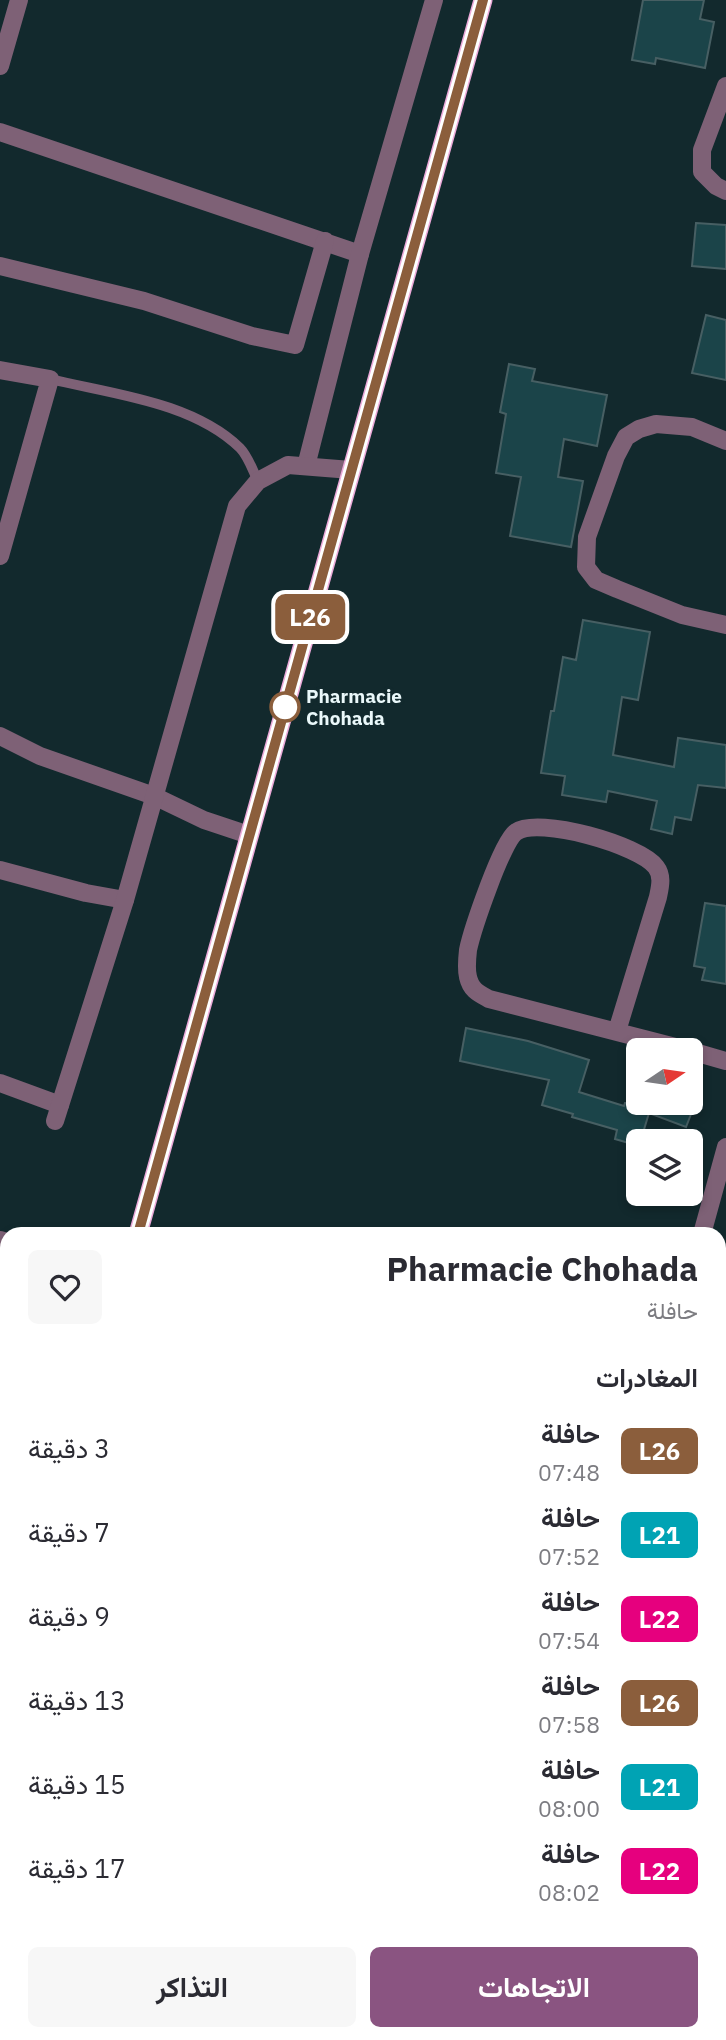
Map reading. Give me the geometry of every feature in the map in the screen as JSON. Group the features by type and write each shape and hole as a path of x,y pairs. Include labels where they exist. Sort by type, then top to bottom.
{"highway":[{"path":"140,1227 483,0"}],"street":[{"path":"0,66 19,0"},
{"path":"306,466 360,254 434,0"},
{"path":"726,86 702,150 702,172 716,186 726,191"},
{"path":"0,132 360,254"},
{"path":"0,266 144,301 251,336 295,345 325,241"},
{"path":"0,370 50,379 0,556"},
{"path":"726,441 692,428 656,424 639,429 626,437 587,537 586,567 596,580 617,589 682,615 726,625"},
{"path":"0,1083 57,1113 125,900 237,506 258,481 288,465 351,470"},
{"path":"0,736 40,756 154,796 204,820 249,835"},
{"path":"617,1031 658,897 661,879 657,868 650,860 631,850 589,835 527,827 514,832 503,850 469,948 468,975 472,989 489,999 642,1038"},
{"path":"0,870 86,893 125,900"},
{"path":"704,1055 726,1061"},
{"path":"704,1227 726,1147"}],"lane":[{"path":"50,379 170,408 213,426 242,450 258,481"}],"building":[{"path":"643,0 704,0 700,19 714,22 705,68 656,58 655,64 632,60"},
{"path":"696,223 726,225 726,269 692,266"},
{"path":"706,315 726,320 726,380 692,373"},
{"path":"509,364 535,369 532,381 607,395 597,446 564,439 558,477 583,481 571,547 510,536 521,477 496,473 506,414 500,412"},
{"path":"583,620 650,632 638,700 622,697 613,755 674,767 678,738 726,745 726,788 698,785 691,820 675,817 672,834 651,829 657,801 608,791 606,802 562,795 565,776 541,773 563,657 576,660"},
{"path":"705,903 726,906 726,984 702,980 705,968 694,966"},
{"path":"466,1028 528,1041 589,1060 579,1092 624,1106 626,1103 626,1115 648,1115 644,1129 626,1129 626,1142 615,1139 617,1130 542,1105 549,1080 460,1061"},
{"path":"654,1115 691,1115 686,1127"}],"bus line":[{"name":"L26","path":"140,1227 483,0"}],"place":[{"name":"Pharmacie Chohada","path":"285,707"}]}
